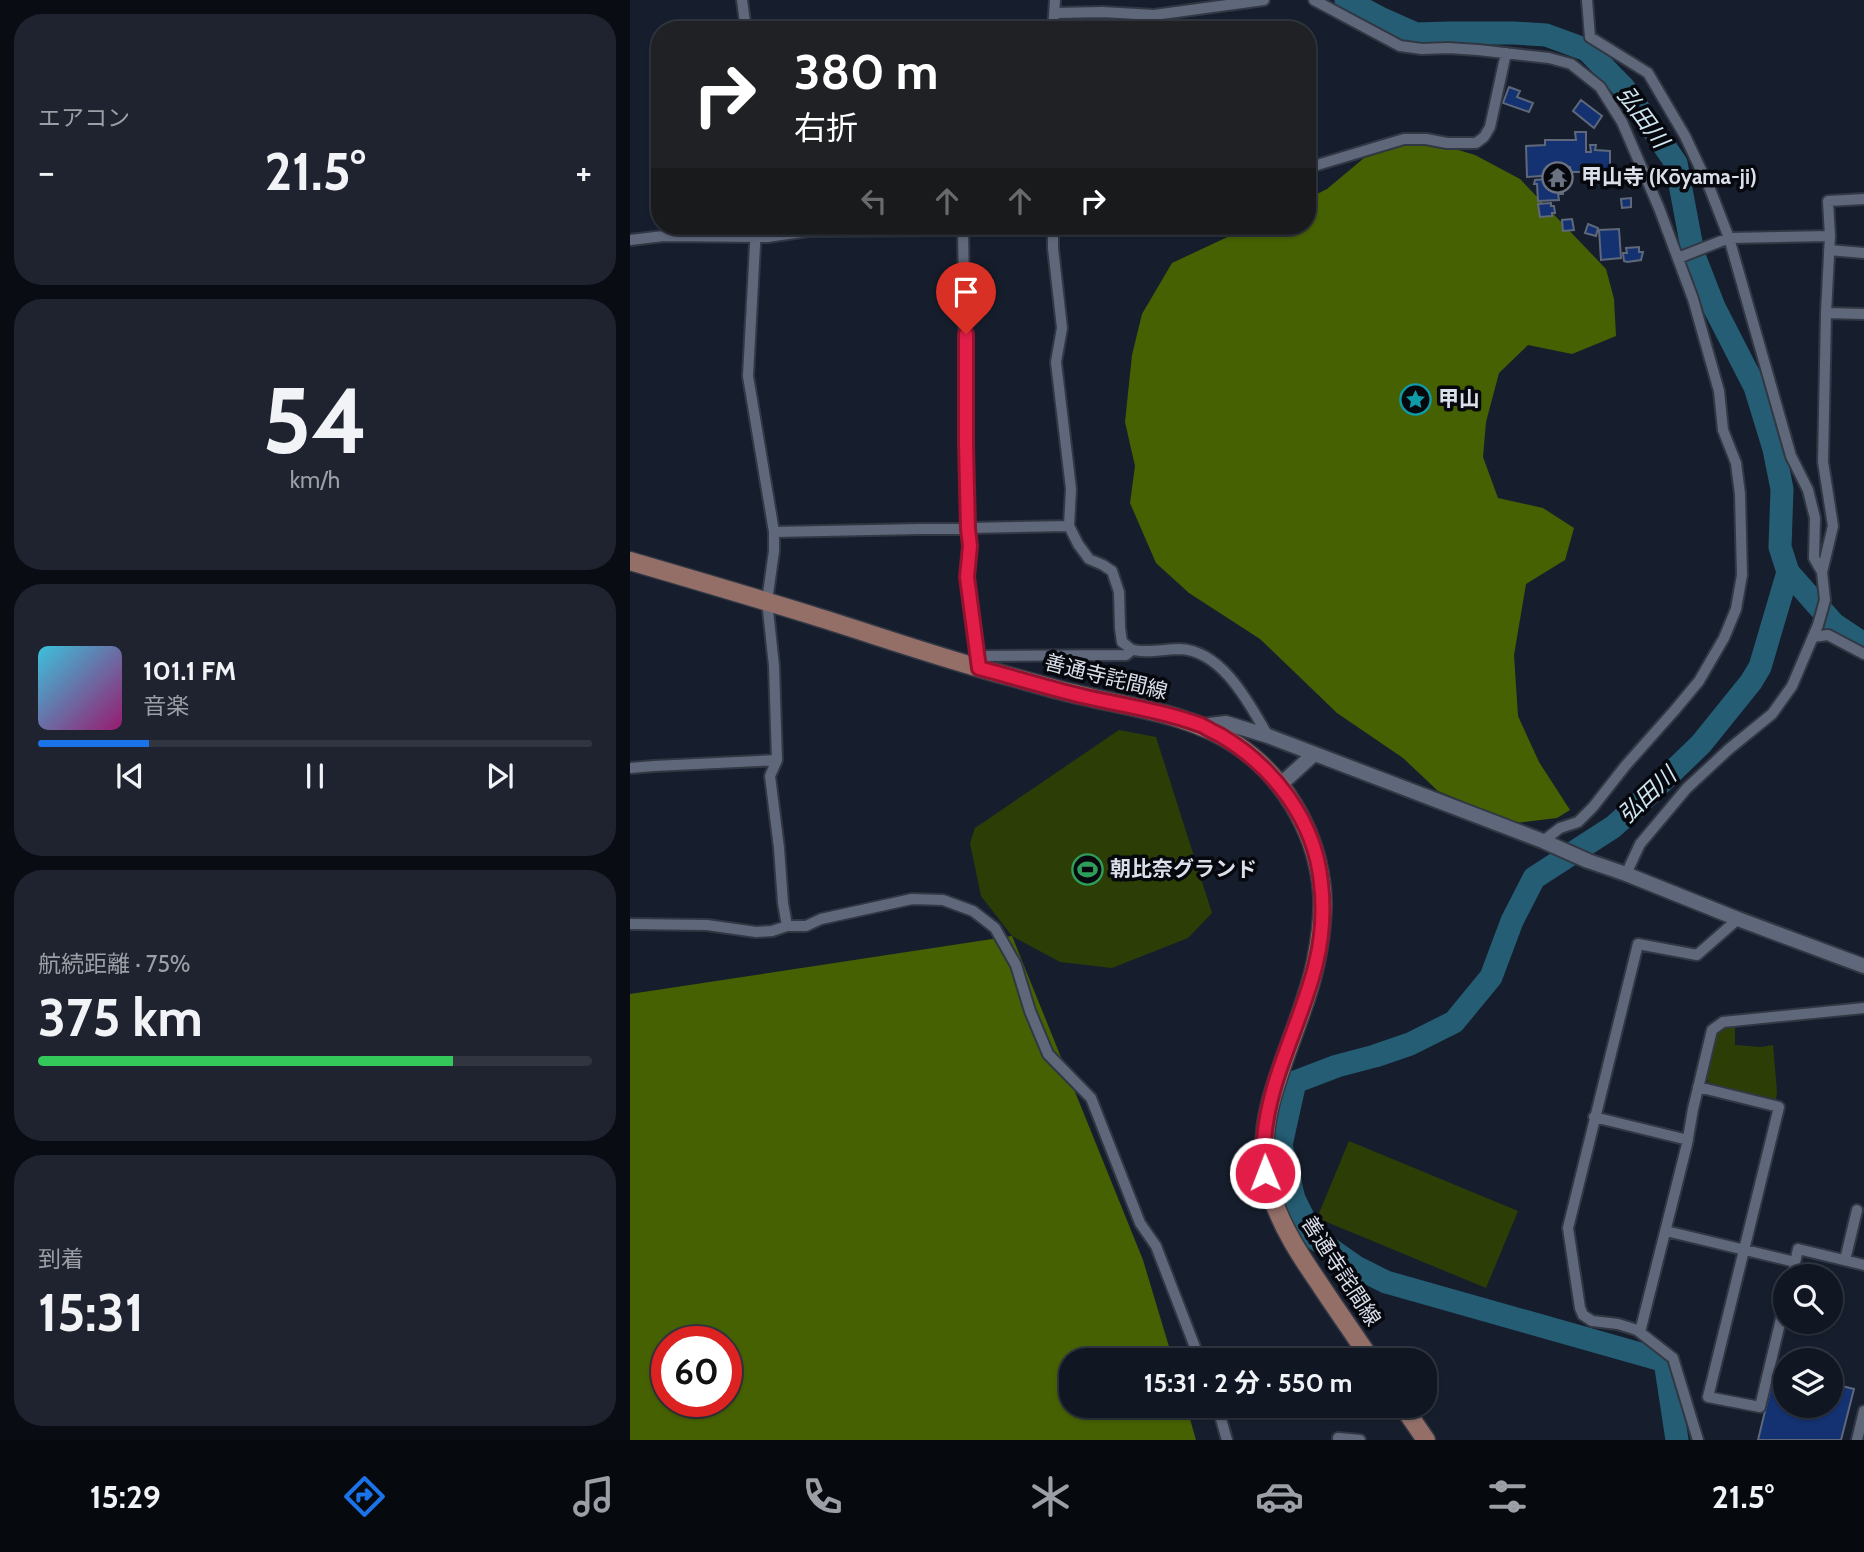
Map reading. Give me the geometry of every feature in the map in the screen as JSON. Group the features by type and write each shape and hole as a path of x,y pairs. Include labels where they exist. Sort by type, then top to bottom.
{"main road":[{"name":"善通寺詫間線","path":"630,561 978,662 1079,695 1202,726 1237,745 1261,764 1280,785 1298,812 1313,848 1321,882 1322,918 1316,961 1303,1008 1278,1075 1269,1109 1264,1141 1265,1173 1274,1206 1293,1245 1363,1348"},
{"path":"1411,1418 1426,1440"}],"street":[{"path":"742,0 745,21"},
{"path":"1054,21 1055,0"},
{"path":"1055,13 1154,15 1264,0"},
{"path":"1314,0 1400,46 1422,49 1448,47 1549,58 1572,64 1600,87 1622,122 1678,258 1693,299 1719,391 1723,430 1736,463 1740,494 1742,575 1736,609 1724,638 1699,681 1593,807 1577,822 1560,828 1547,843"},
{"path":"1587,0 1590,37 1648,73 1685,136 1710,189 1730,238 1791,456 1808,490 1815,518 1814,558 1822,572"},
{"path":"1316,165 1404,139 1426,139 1447,144 1476,143 1490,127 1506,52"},
{"path":"1626,874 1640,845 1687,788 1772,714 1793,686 1818,625 1825,600 1822,572 1833,526 1823,462 1830,236 1828,201 1864,199"},
{"path":"630,240 683,235"},
{"path":"757,235 748,376 774,532 767,601 778,760 771,776 787,926"},
{"path":"764,235 781,235"},
{"path":"962,235 970,546 967,577 978,662 1126,655 1132,650 1195,650 1224,671 1245,696 1268,736"},
{"path":"1053,235 1062,328 1056,362 1072,489 1069,526 1089,559 1112,572 1119,592 1122,642 1132,650"},
{"path":"1678,258 1730,238 1830,236"},
{"path":"1829,250 1864,253"},
{"path":"1826,313 1864,314"},
{"path":"774,532 1069,526"},
{"path":"1813,637 1828,635 1864,654"},
{"path":"1202,726 1226,723 1268,736 1864,966"},
{"path":"1280,785 1314,754"},
{"path":"630,768 778,760"},
{"path":"630,924 707,925 756,932 772,931 787,926 806,926 821,919 912,899 943,900 973,911 995,928 1016,965 1030,1011 1048,1054 1091,1098 1140,1223 1156,1246 1195,1348"},
{"path":"1699,1440 1672,1358 1640,1332 1618,1324 1592,1321 1583,1315 1567,1228 1638,944 1697,955 1738,919"},
{"path":"1640,1332 1688,1140 1712,1030 1723,1022 1864,1008"},
{"path":"1698,1087 1779,1107 1708,1396"},
{"path":"1594,1117 1688,1140"},
{"path":"1845,1260 1857,1210"},
{"path":"1666,1231 1795,1262 1798,1250 1864,1265"},
{"path":"1688,1408 1708,1396 1760,1407 1777,1334"},
{"path":"1857,1440 1864,1411"},
{"path":"1221,1418 1227,1440"},
{"path":"1338,1437 1360,1440"}],"green space":[{"path":"1402,141 1432,142 1475,155 1520,179 1606,269 1614,299 1616,336 1572,354 1528,345 1499,373 1486,422 1483,457 1498,498 1543,508 1574,528 1565,560 1526,584 1514,655 1518,716 1539,762 1570,810 1557,818 1516,823 1438,791 1403,758 1337,713 1260,639 1189,593 1156,563 1130,503 1135,466 1125,422 1132,355 1142,314 1172,263 1232,235 1316,235 1316,194 1327,189 1364,158"},
{"name":"朝比奈グランド","path":"1119,730 1156,737 1212,913 1188,938 1112,968 1060,962 1012,936 981,896 970,843 975,828"},
{"path":"1012,936 1143,1260 1169,1348 1059,1348 1059,1418 1190,1418 1196,1440 630,1440 630,994"},
{"path":"1722,1026 1735,1026 1735,1045 1773,1045 1776,1100 1710,1084 1706,1078 1716,1031"},
{"path":"1349,1141 1518,1211 1486,1288 1317,1218"}],"building":[{"path":"1509,87 1520,91 1517,97 1533,103 1529,112 1503,103"},
{"path":"1581,100 1602,116 1594,128 1573,111"},
{"path":"1575,132 1586,132 1586,152 1591,152 1590,145 1596,145 1595,150 1610,151 1610,171 1597,171 1597,177 1582,177 1582,172 1570,172 1570,167 1555,168 1555,175 1527,177 1526,146 1545,145 1545,140 1576,140"},
{"path":"1558,178 1563,194 1558,194 1559,200 1538,201 1535,180"},
{"path":"1631,198 1631,207 1622,208 1621,199"},
{"path":"1551,203 1555,213 1552,213 1552,216 1540,217 1538,204"},
{"path":"1572,219 1574,230 1563,231 1562,220"},
{"path":"1588,224 1598,228 1596,236 1585,233"},
{"path":"1619,229 1621,258 1601,260 1599,230"},
{"path":"1639,247 1639,252 1643,252 1641,260 1624,261 1623,253 1627,253 1626,248"},
{"path":"1773,1378 1773,1418 1843,1418 1843,1386 1854,1389 1841,1440 1758,1440"}],"waterway":[{"name":"弘田川","path":"1346,0 1416,34 1546,35 1587,50 1624,88 1676,163 1693,253 1714,307 1755,387 1774,449 1782,489 1780,547 1788,572 1760,667 1701,744 1613,827 1534,878 1512,921 1491,977 1454,1022 1410,1044 1295,1082 1281,1145 1294,1199 1313,1237 1356,1267 1386,1282 1665,1361 1677,1440"},
{"path":"1788,572 1834,624 1864,644"}],"place":[{"name":"甲山寺 (Kōyama-ji)","path":"1558,177"},
{"name":"甲山","path":"1415,399"},
{"name":"朝比奈グランド","path":"1087,869"}],"route":[{"path":"966,334 970,546 967,577 979,668 1202,726 1237,745 1261,764 1280,785 1298,812 1313,848 1321,882 1322,918 1316,961 1269,1109 1264,1141 1265,1173"}]}
